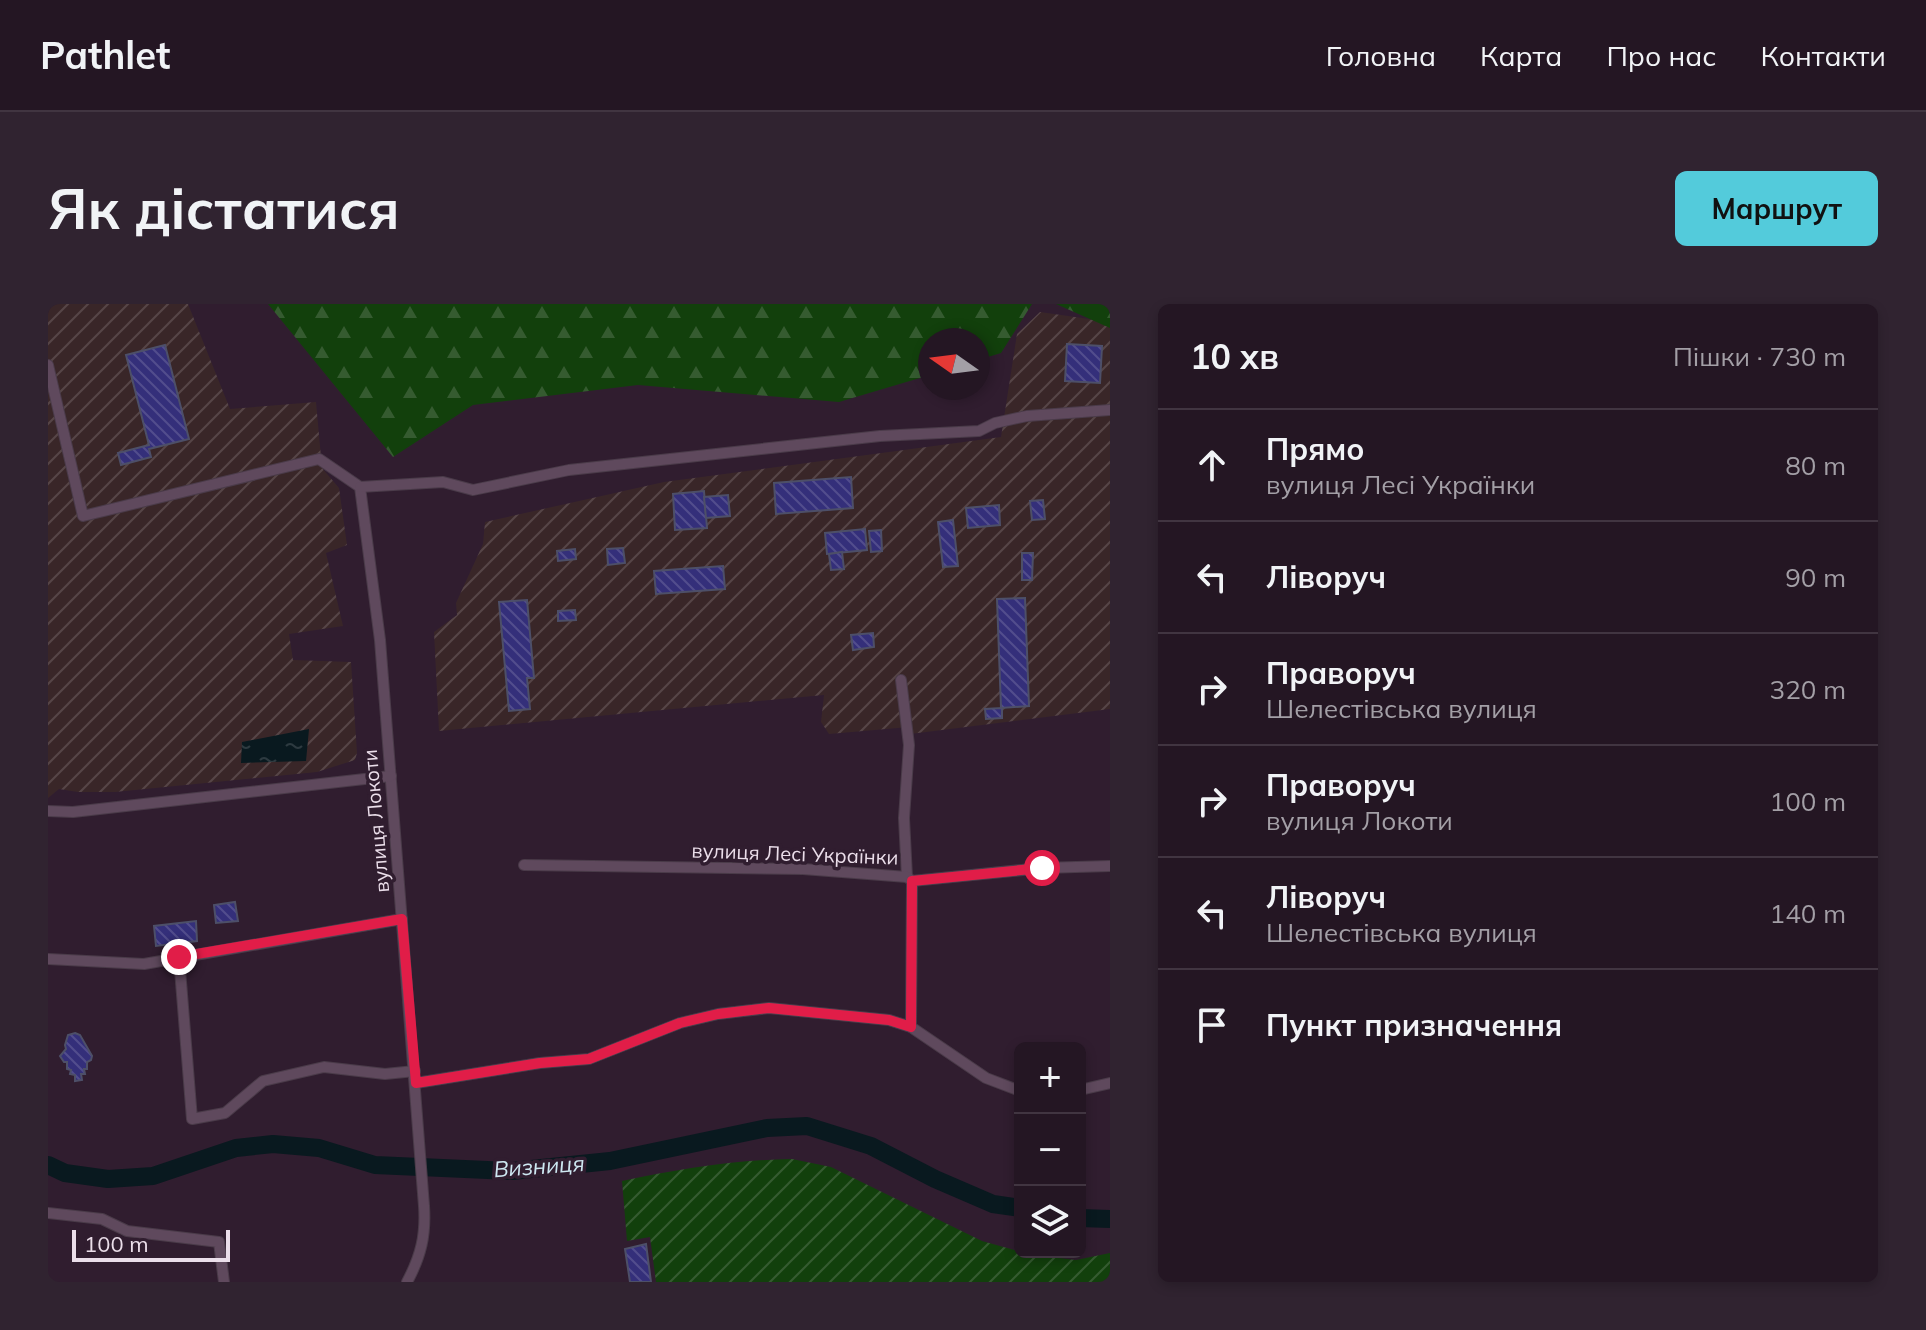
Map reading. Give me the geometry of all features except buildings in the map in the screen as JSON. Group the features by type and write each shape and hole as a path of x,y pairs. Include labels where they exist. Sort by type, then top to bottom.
{"street":[{"path":"48,365 83,516 319,459 360,487 443,482 473,490 569,470 880,436 979,431 995,423 1027,416 1110,410"},
{"name":"вулиця Локоти","path":"360,487 380,640 424,1200 422,1250 407,1282"},
{"path":"901,680 909,745 904,818 910,879 911,1027"},
{"path":"48,811 73,812 391,776"},
{"name":"вулиця Лесі Українки","path":"524,865 803,869 910,879 1042,868 1110,866"},
{"path":"48,959 144,964 402,919"},
{"path":"179,957 192,1119 225,1113 263,1081 324,1067 385,1074 415,1071"},
{"path":"416,1083 540,1063 589,1059 680,1023 757,1009 792,1009 889,1020 911,1027 986,1078 1014,1089"},
{"path":"1086,1089 1110,1083"},
{"path":"48,1213 102,1219 127,1231 219,1242 224,1282"}],"shaded area":[{"path":"48,304 188,304 230,409 316,402 322,468 339,488 347,545 326,553 343,626 289,634 293,660 351,662 355,760 317,772 115,792 59,789 48,798"},
{"path":"1040,312 1110,322 1110,709 910,734 909,727 829,734 821,722 824,695 439,731 434,632 457,615 456,603 483,544 485,522 664,482 1001,437 1017,334"}],"green space":[{"path":"268,304 1032,304 1001,353 990,356 990,328 918,328 918,379 839,402 638,385 473,405 393,457"},
{"path":"1056,304 1110,304 1110,328"},
{"path":"792,1159 831,1167 982,1241 1014,1250 1014,1258 1076,1260 1110,1253 1110,1282 656,1282 650,1237 627,1241 622,1181 749,1161"}],"water":[{"path":"309,729 306,761 241,763 242,742"}],"waterway":[{"name":"Визниця","path":"48,1165 65,1173 108,1179 153,1176 236,1148 273,1144 319,1148 375,1165 512,1171 610,1161 767,1128 807,1126 871,1146 993,1204 1014,1207"},
{"name":"Визниця","path":"1086,1218 1110,1219"}],"route":[{"path":"179,957 402,919 416,1083 540,1063 589,1059 680,1023 718,1014 769,1008 889,1020 911,1027 912,881 1042,868"}]}
